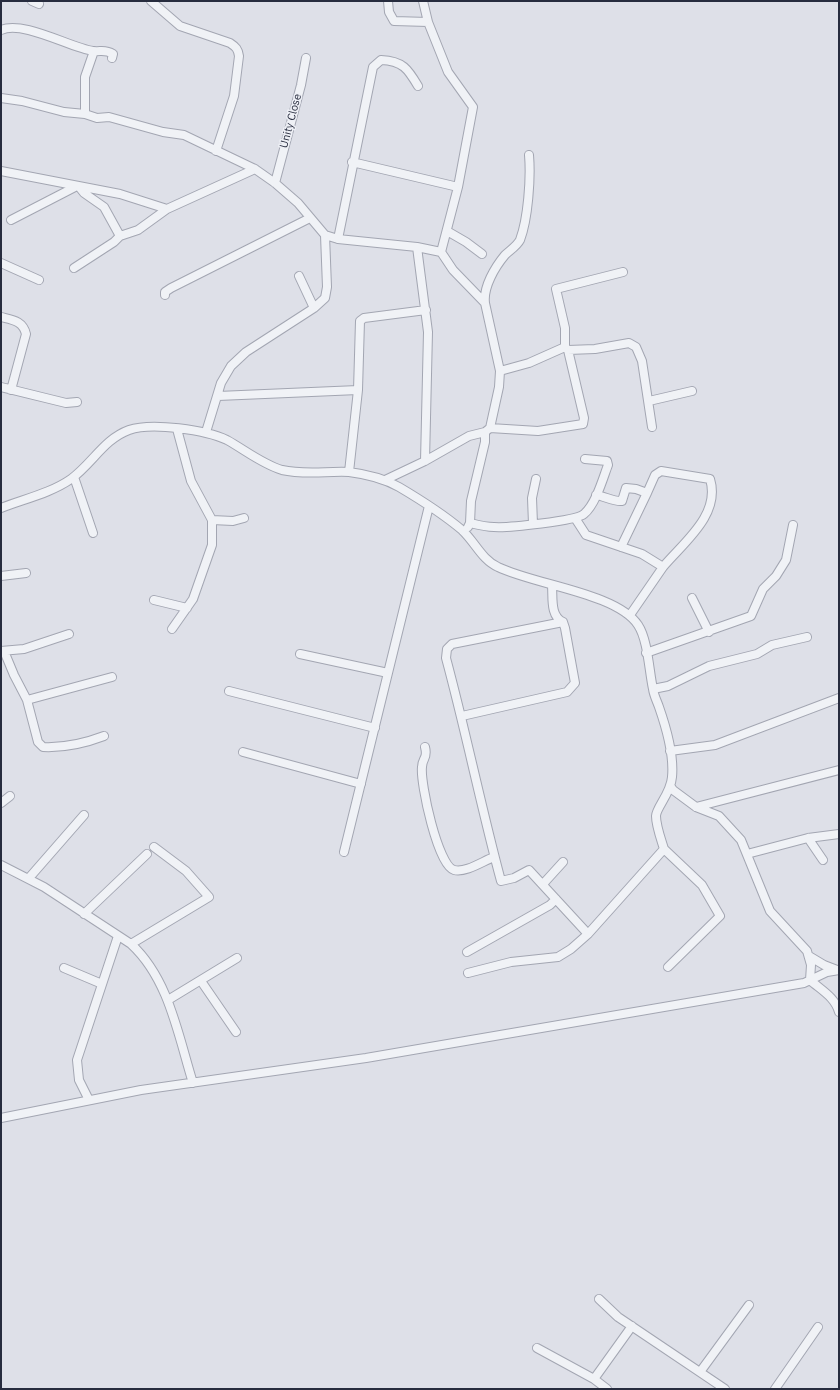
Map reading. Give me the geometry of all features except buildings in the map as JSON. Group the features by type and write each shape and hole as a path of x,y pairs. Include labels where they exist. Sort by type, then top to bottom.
{"street":[{"path":"150,1 180,26 236,46 239,56 234,96 216,151"},
{"path":"388,1 389,12 394,21 428,22"},
{"path":"423,1 428,22 448,72 473,107 458,187 448,231 441,252"},
{"path":"1,30 5,28 32,31 94,51 106,50 113,54 112,58"},
{"path":"85,114 85,77 94,51"},
{"name":"Unity Close","path":"275,183 299,92 306,58"},
{"path":"338,239 352,162 371,74 376,62 386,60 406,68 418,86"},
{"path":"1,98 27,102 64,112 85,114 97,118 109,117 163,132 184,135 255,169 275,183 298,203 325,234 338,239 441,252 453,270 485,303"},
{"path":"464,532 470,524 471,501 499,387 500,371 484,296 495,270 505,256 520,242 528,198 530,173 529,155"},
{"path":"352,162 458,187"},
{"path":"74,268 114,242 120,236 138,230 167,209 255,169"},
{"path":"1,171 120,194 167,209"},
{"path":"11,220 78,187"},
{"path":"78,187 104,208 120,236"},
{"path":"165,295 165,292 171,288 310,218"},
{"path":"448,231 482,254"},
{"path":"206,432 224,374 231,366 266,338 314,308 325,298 328,287 325,234"},
{"path":"417,248 428,332 425,461"},
{"path":"1,264 39,280"},
{"path":"385,480 425,461 469,436 488,430 538,431 583,424 584,418 567,348 565,328 556,289 623,272"},
{"path":"299,276 314,308"},
{"path":"349,472 358,390 360,321 364,318 426,310"},
{"path":"1,317 19,322 24,327 26,334 11,390"},
{"path":"500,371 529,363 567,348 595,349 629,343 636,347 642,361 652,427"},
{"path":"1,387 66,403 77,402"},
{"path":"218,396 358,390"},
{"path":"648,400 692,391"},
{"path":"1,508 56,488 74,477 109,442 123,433 137,428 177,429 206,432 224,439 266,463 282,470 320,473 349,472 385,480 429,506 464,532 486,558 496,566 552,586 611,603 630,615 643,636 653,689 666,728 673,767 671,787 657,812 656,817 664,849 702,885 720,916 668,967"},
{"path":"172,629 193,599 212,545 212,520 191,481 177,429"},
{"path":"470,524 494,528 575,518 584,514 601,486 608,465 607,461 585,459"},
{"path":"622,547 655,475 661,471 710,479 712,483 712,492 708,512 691,538 663,567 630,615"},
{"path":"74,477 93,533"},
{"path":"533,524 532,498 536,479"},
{"path":"596,495 607,496 618,502 622,501 626,488 647,492"},
{"path":"344,852 429,506"},
{"path":"212,520 233,520 244,518"},
{"path":"575,518 586,535 642,554 663,567"},
{"path":"646,654 751,616 763,589 776,576 786,560 793,525"},
{"path":"1,576 26,573"},
{"path":"462,716 572,690 576,683 563,622 555,615 552,586"},
{"path":"692,598 709,632"},
{"path":"154,600 187,608"},
{"path":"563,622 452,644 447,649 446,658 462,716 470,756 501,881 514,878 529,870 588,934"},
{"path":"69,634 24,649 3,651 27,700 38,742 43,747 57,748 80,745 104,736"},
{"path":"653,689 668,686 709,666 757,654 772,645 807,637"},
{"path":"300,654 388,673"},
{"path":"27,700 112,677"},
{"path":"229,691 374,728"},
{"path":"670,751 715,745 839,698"},
{"path":"425,747 427,754 422,768 430,821 448,868 455,870 464,869 494,857"},
{"path":"244,752 361,784"},
{"path":"696,807 839,770"},
{"path":"671,787 696,807 719,816 740,840 772,915 800,943 809,956 824,965 838,970"},
{"path":"1,803 10,796"},
{"path":"29,878 84,815"},
{"path":"747,854 808,838 839,834"},
{"path":"808,838 823,860"},
{"path":"131,944 209,897 186,871 154,846"},
{"path":"468,973 511,962 558,957 572,949 588,934 664,849"},
{"path":"84,914 147,854"},
{"path":"543,884 563,862"},
{"path":"1,864 29,878 131,944 150,965 168,1000 193,1083"},
{"path":"467,952 550,905 556,899"},
{"path":"89,1100 79,1080 77,1060 118,936"},
{"path":"809,956 810,980"},
{"path":"168,1000 200,982 237,958"},
{"path":"64,968 102,984"},
{"path":"1,1118 141,1090 366,1058 804,983 828,972 838,970"},
{"path":"810,980 827,992 837,1006 839,1012"},
{"path":"200,982 236,1032"},
{"path":"599,1299 618,1316 725,1389"},
{"path":"700,1372 749,1305"},
{"path":"594,1379 632,1326"},
{"path":"775,1389 818,1327"},
{"path":"538,1348 594,1379 607,1389"}]}
